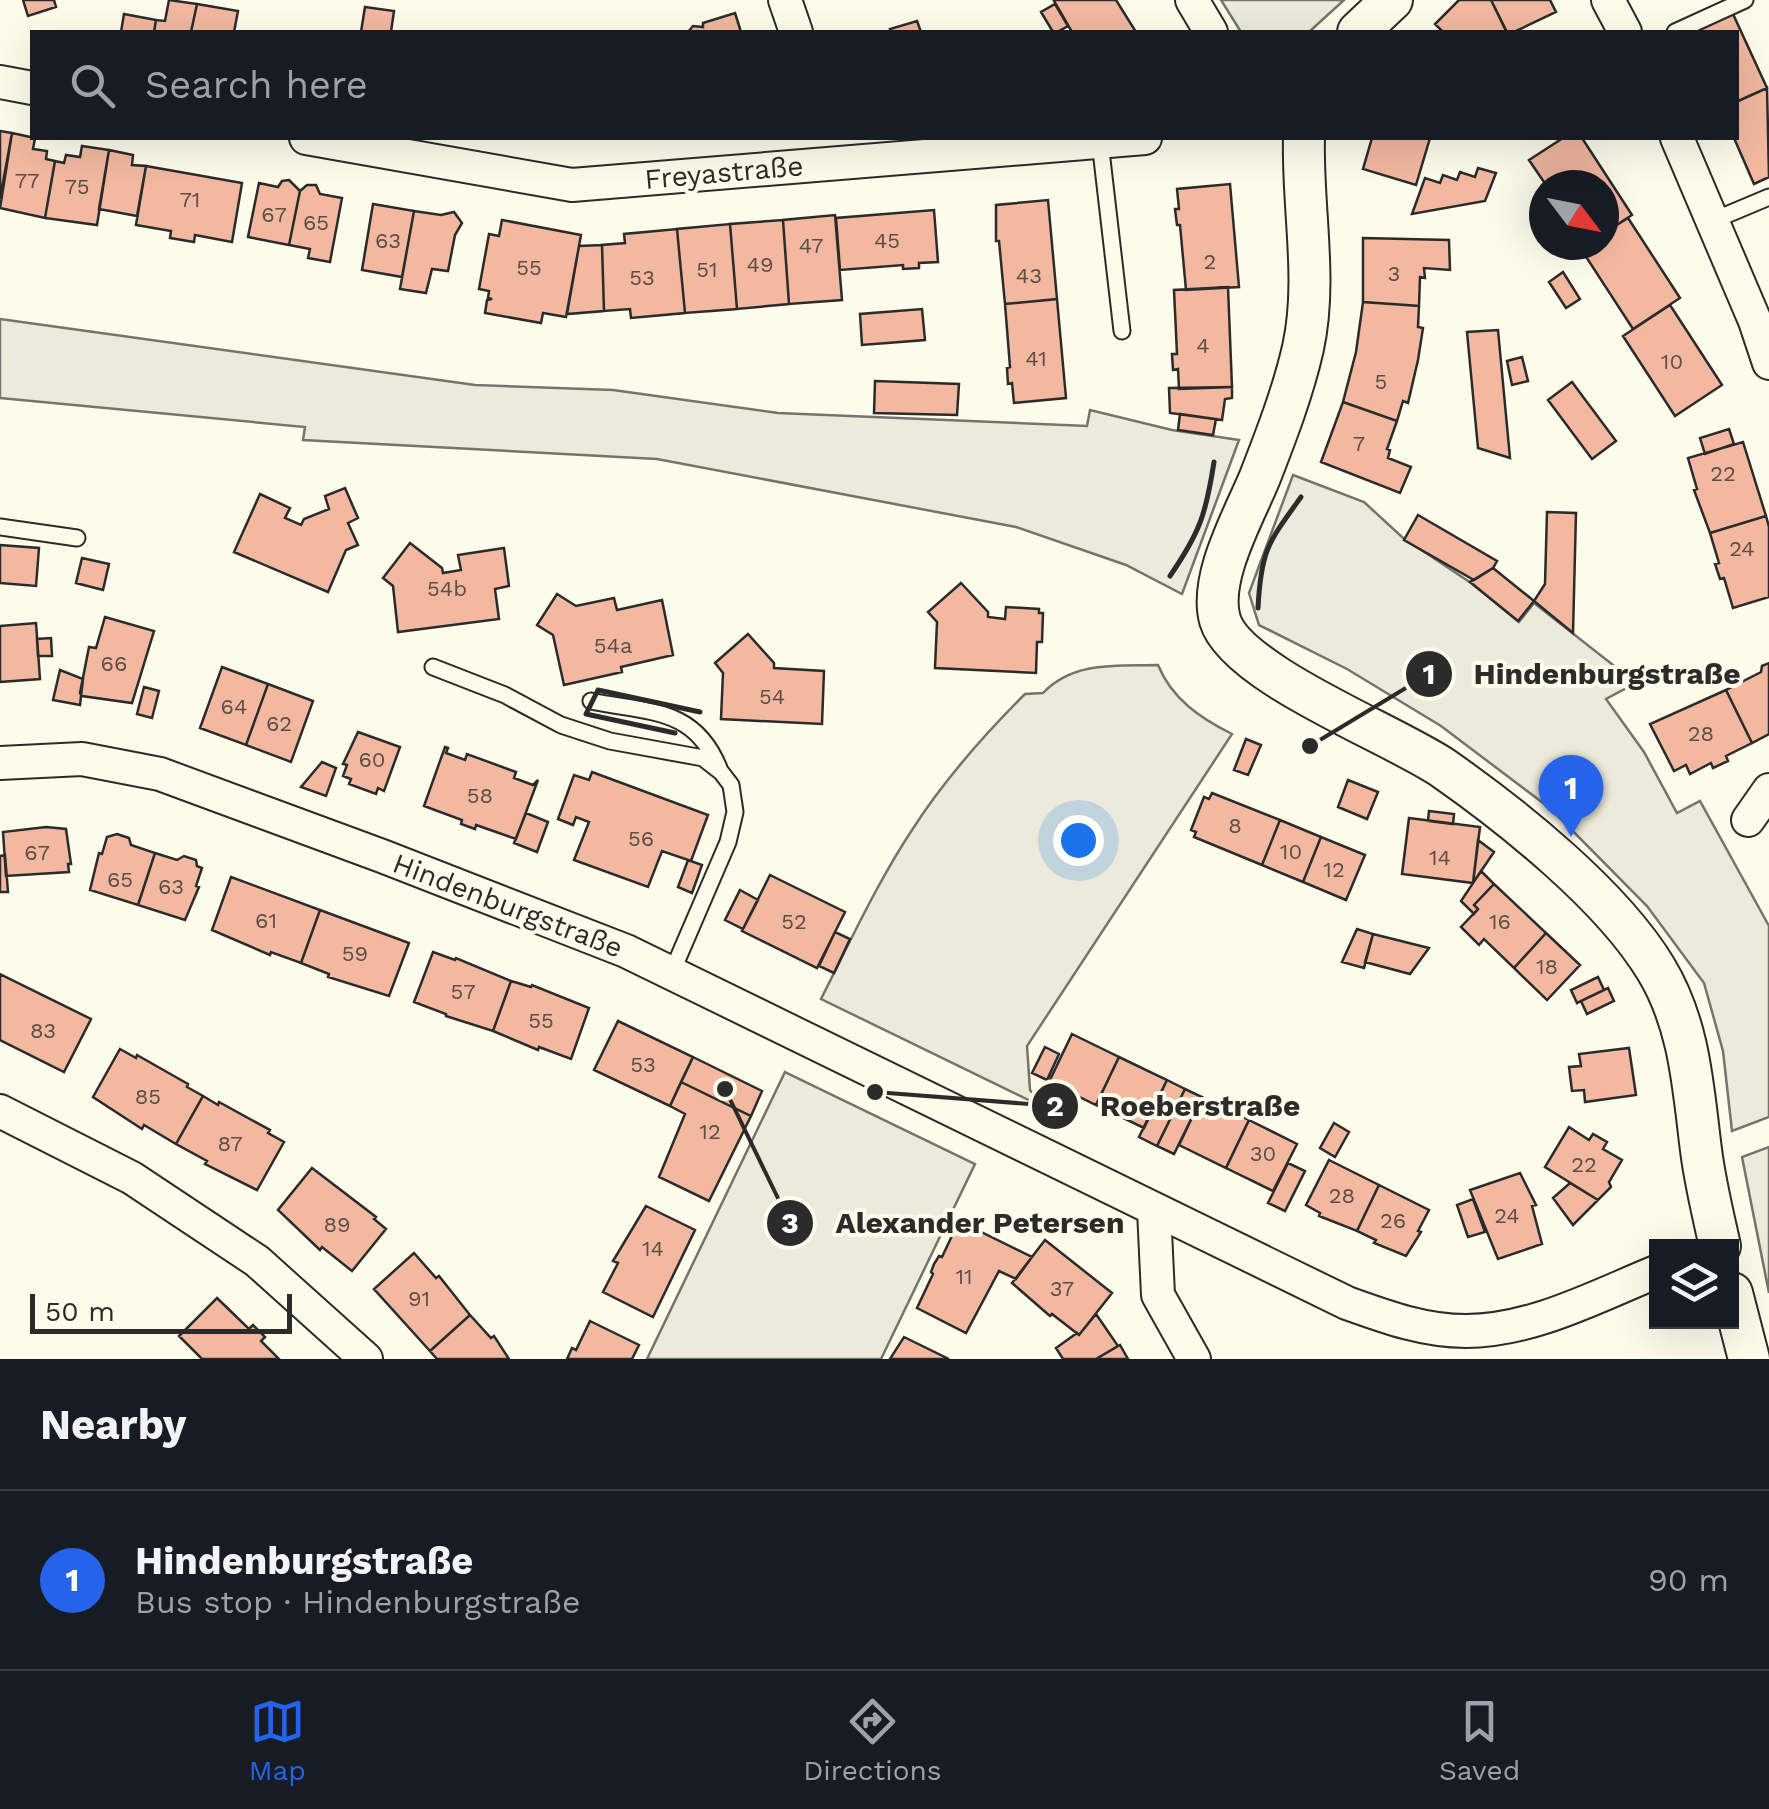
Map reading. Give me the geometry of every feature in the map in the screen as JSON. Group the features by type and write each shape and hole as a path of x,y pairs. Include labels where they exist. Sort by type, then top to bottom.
{"street":[{"path":"785,0 795,30"},
{"path":"1192,0 1210,30"},
{"path":"1360,30 1392,0"},
{"path":"1608,0 1623,30"},
{"path":"0,82 30,88"},
{"name":"Freyastraße","path":"317,140 572,186 833,150 1122,140"},
{"path":"1304,140 1308,272 1304,346 1260,476 1227,555 1217,605 1220,620 1233,644 1259,666 1439,766 1478,794 1567,869 1627,930 1655,967 1678,1009 1691,1062 1702,1155 1719,1239"},
{"path":"1677,140 1769,363"},
{"name":"Hindenburgstraße","path":"0,763 82,759 160,774 438,877 672,972 1154,1210 1347,1303 1394,1321 1468,1331 1516,1325 1649,1275"},
{"path":"1748,820 1769,790"},
{"path":"0,1112 132,1178 257,1261 366,1359"},
{"path":"1154,1210 1158,1295 1194,1359"},
{"path":"1739,1322 1748,1359"}],"lane":[{"path":"1679,30 1745,0"},
{"path":"1100,142 1122,331"},
{"path":"1712,222 1769,197"},
{"path":"0,527 78,538"},
{"path":"434,667 506,696 562,725 610,740 704,758 731,786 735,812 731,827 672,972"},
{"path":"591,702 684,720 710,744 720,772"}],"shaded area":[{"path":"1221,0 1344,0 1311,30 1240,30"},
{"path":"0,319 475,385 613,390 778,413 1087,426 1090,410 1172,430 1239,440 1182,594 1126,565 1016,527 657,459 303,440 305,427 0,398"},
{"path":"1293,475 1364,502 1402,537 1471,583 1519,622 1534,603 1636,683 1606,699 1644,752 1677,813 1700,801 1769,926 1769,1117 1732,1131 1723,1051 1704,983 1647,906 1551,809 1441,726 1347,669 1259,625 1249,593"},
{"path":"1158,665 1171,688 1188,706 1232,734 1027,1046 1030,1090 1043,1107 821,999 875,892 924,812 965,759 1025,694 1043,693 1082,670"},
{"path":"785,1072 975,1164 881,1359 647,1359"},
{"path":"1769,1147 1769,1293 1742,1157"}],"building":[{"path":"23,0 54,0 56,7 28,16"},
{"path":"169,0 197,4 191,30 154,30 156,20 165,21"},
{"path":"1116,0 1135,30 1071,30 1054,1"},
{"path":"1459,0 1491,0 1506,30 1441,30 1435,24"},
{"path":"1491,0 1550,0 1556,12 1518,30 1506,30"},
{"path":"197,4 238,11 234,30 191,30"},
{"path":"1055,4 1068,26 1052,30 1041,12"},
{"path":"365,7 394,11 391,30 361,30"},
{"path":"735,13 740,30 690,30 693,26 703,27 703,23"},
{"path":"124,14 156,20 154,30 121,30"},
{"path":"1733,14 1767,88 1739,101 1739,30 1697,30"},
{"path":"917,21 920,30 890,30"},
{"path":"1767,88 1769,177 1754,184 1735,140 1739,140 1739,101"},
{"path":"0,131 12,133 0,199"},
{"path":"12,133 30,137 35,140 33,149 47,151 46,159 55,161 45,218 0,208"},
{"path":"1371,140 1429,140 1416,185 1363,169"},
{"path":"1560,140 1583,140 1603,170 1536,170 1529,160"},
{"path":"82,146 109,150 97,225 45,218 55,161 64,163 66,155 80,157"},
{"path":"109,150 133,155 132,165 146,166 137,216 99,209"},
{"path":"146,166 242,183 232,242 195,235 194,242 170,238 171,231 136,225"},
{"path":"1478,168 1496,173 1485,201 1412,214 1425,178 1440,183 1443,175 1457,180 1460,172 1475,177"},
{"path":"289,180 300,191 289,245 248,237 259,183 278,187"},
{"path":"1230,184 1239,287 1186,290 1175,209 1179,209 1177,189"},
{"path":"307,185 316,185 320,194 342,198 330,262 308,258 310,249 289,245 300,191"},
{"path":"1619,195 1632,215 1619,223"},
{"path":"1048,200 1057,299 1005,304 996,241 996,205"},
{"path":"373,204 414,211 402,277 362,270"},
{"path":"934,210 938,262 919,263 919,268 903,269 903,265 840,270 836,218"},
{"path":"414,211 441,215 454,212 462,223 455,235 448,271 432,269 426,293 400,289"},
{"path":"835,215 842,300 789,304 783,220"},
{"path":"1628,218 1680,298 1633,329 1588,260 1619,260 1619,224"},
{"path":"502,220 581,235 566,317 543,313 541,323 485,313 487,300 492,299 488,298 489,291 479,289 489,234 499,236"},
{"path":"783,220 789,304 737,309 730,224"},
{"path":"730,224 737,309 685,313 677,229"},
{"path":"677,229 685,313 631,318 630,309 604,311 602,245 625,243 624,234"},
{"path":"1363,238 1449,240 1450,270 1424,268 1419,306 1363,302"},
{"path":"602,245 604,311 567,314 579,246"},
{"path":"1563,272 1580,299 1566,308 1549,282"},
{"path":"1228,287 1232,387 1179,389 1172,354 1177,354 1174,290"},
{"path":"1057,299 1066,398 1014,403 1012,383 1008,384 1005,304"},
{"path":"1363,302 1419,306 1418,327 1423,328 1418,360 1408,403 1403,401 1397,421 1343,402"},
{"path":"1670,305 1722,385 1675,416 1623,336"},
{"path":"922,309 925,340 862,345 860,314"},
{"path":"1498,330 1510,458 1478,448 1467,332"},
{"path":"1522,357 1528,381 1512,385 1507,361"},
{"path":"875,381 959,384 957,415 874,413"},
{"path":"1572,382 1616,441 1592,459 1548,400"},
{"path":"1232,387 1232,398 1225,399 1222,420 1170,413 1169,388"},
{"path":"1343,402 1397,421 1387,449 1388,458 1411,467 1400,493 1321,462"},
{"path":"1180,414 1216,419 1213,435 1178,430"},
{"path":"1729,429 1734,444 1705,454 1700,438"},
{"path":"1743,442 1766,516 1710,533 1694,490 1697,489 1688,458"},
{"path":"345,488 358,518 348,523 358,545 346,550 328,592 234,552 260,494 290,508 285,518 301,525 304,519 329,509 325,496"},
{"path":"1547,512 1576,513 1573,633 1534,601 1545,584"},
{"path":"1418,515 1497,561 1493,568 1474,580 1404,540"},
{"path":"1766,516 1769,597 1733,608 1724,578 1720,579 1715,564 1719,563 1710,533"},
{"path":"410,543 442,568 443,573 461,570 458,555 504,548 509,586 495,589 499,619 398,632 393,586 383,578"},
{"path":"0,545 39,548 36,586 0,583"},
{"path":"82,558 109,564 103,590 76,583"},
{"path":"1493,568 1534,601 1518,621 1470,582"},
{"path":"961,583 988,612 988,617 1005,619 1006,607 1039,609 1043,613 1036,673 935,668 937,622 928,612"},
{"path":"557,594 576,606 614,598 617,610 662,600 673,655 564,685 553,635 537,625"},
{"path":"105,617 154,631 132,703 80,693 89,647 96,648"},
{"path":"36,623 40,679 0,682 0,626"},
{"path":"748,634 774,663 774,668 824,671 822,724 721,719 723,673 715,663"},
{"path":"51,638 52,656 38,656 37,639"},
{"path":"1769,663 1769,734 1752,743 1726,690 1761,672 1762,666"},
{"path":"222,667 268,684 246,745 200,728"},
{"path":"60,670 83,679 80,705 53,700"},
{"path":"268,684 313,701 291,762 246,745"},
{"path":"144,687 159,691 152,718 137,714"},
{"path":"1726,690 1752,743 1726,756 1728,761 1713,768 1711,763 1690,774 1686,765 1674,771 1650,724"},
{"path":"358,732 400,747 384,791 378,788 376,794 349,784 351,779 343,776 347,765 343,764"},
{"path":"1246,739 1261,745 1248,775 1234,770"},
{"path":"445,747 446,753 465,760 467,754 516,772 514,778 533,785 538,780 516,839 461,824 462,820 424,806"},
{"path":"322,762 336,768 326,796 301,787"},
{"path":"592,772 708,815 691,861 662,851 648,887 574,860 589,822 576,817 573,825 558,819 574,775 589,780"},
{"path":"1348,780 1378,792 1367,819 1338,807"},
{"path":"1212,793 1280,820 1262,865 1194,837 1196,832 1191,830 1204,797 1209,799"},
{"path":"1429,811 1454,814 1453,824 1428,821"},
{"path":"526,813 548,822 537,852 514,843"},
{"path":"1409,818 1480,827 1473,883 1402,874"},
{"path":"1280,820 1321,837 1303,882 1262,865"},
{"path":"66,829 69,872 6,876 3,832"},
{"path":"117,834 129,838 131,845 155,853 138,905 90,890 99,853 102,854 107,837"},
{"path":"1321,837 1365,855 1346,900 1303,882"},
{"path":"1478,840 1494,852 1473,883"},
{"path":"155,853 177,860 184,856 196,860 202,868 196,886 199,887 185,920 138,905"},
{"path":"5,855 8,892 0,892 0,856"},
{"path":"688,860 702,865 692,893 678,887"},
{"path":"1481,871 1494,884 1474,905 1478,909 1474,914 1461,901"},
{"path":"770,875 845,912 817,968 742,931"},
{"path":"231,877 320,910 301,963 271,952 270,955 212,930"},
{"path":"1494,884 1546,933 1514,968 1484,939 1479,945 1461,927 1478,909 1474,905"},
{"path":"740,890 758,900 743,929 725,920"},
{"path":"320,910 409,943 389,996 328,977 329,974 301,963"},
{"path":"1357,929 1373,934 1364,968 1342,962"},
{"path":"835,932 850,939 834,973 819,966"},
{"path":"1546,933 1580,965 1547,1000 1514,968"},
{"path":"1373,934 1429,948 1410,974 1365,962"},
{"path":"433,952 511,981 493,1031 414,1002"},
{"path":"0,974 91,1019 64,1072 0,1040"},
{"path":"1598,977 1604,990 1577,1003 1571,990"},
{"path":"511,981 532,985 589,1008 571,1059 493,1031"},
{"path":"1608,988 1614,1001 1587,1014 1581,1001"},
{"path":"618,1021 693,1057 670,1106 594,1070"},
{"path":"1072,1034 1119,1057 1096,1105 1049,1082"},
{"path":"1045,1047 1059,1054 1047,1080 1032,1073"},
{"path":"1629,1048 1636,1095 1585,1102 1584,1090 1572,1091 1569,1067 1581,1066 1579,1054"},
{"path":"120,1049 136,1058 137,1055 203,1096 176,1144 144,1125 142,1129 93,1097"},
{"path":"693,1057 762,1091 751,1116 681,1082"},
{"path":"1119,1057 1167,1080 1144,1128 1096,1105"},
{"path":"1167,1080 1185,1089 1157,1146 1139,1137"},
{"path":"681,1082 751,1116 709,1201 659,1177 685,1114 670,1106"},
{"path":"1185,1089 1202,1097 1174,1154 1157,1146"},
{"path":"203,1096 270,1130 268,1133 284,1142 257,1190 205,1164 207,1161 176,1144"},
{"path":"1202,1097 1249,1120 1226,1168 1179,1145"},
{"path":"1249,1120 1297,1144 1273,1191 1226,1168"},
{"path":"1334,1123 1349,1132 1335,1157 1320,1148"},
{"path":"1569,1127 1589,1140 1593,1134 1607,1142 1603,1149 1622,1160 1609,1182 1611,1187 1598,1200 1545,1167"},
{"path":"1329,1160 1379,1185 1357,1231 1319,1216 1306,1205"},
{"path":"1288,1163 1305,1171 1285,1211 1268,1203"},
{"path":"312,1168 386,1229 352,1271 322,1247 320,1250 278,1210"},
{"path":"1520,1173 1536,1205 1532,1206 1542,1244 1498,1259 1470,1190"},
{"path":"1570,1183 1598,1200 1573,1225 1553,1198"},
{"path":"1379,1185 1429,1210 1406,1256 1357,1231"},
{"path":"1473,1199 1485,1232 1468,1237 1457,1205"},
{"path":"646,1206 695,1230 653,1317 603,1292 618,1263 613,1261"},
{"path":"959,1221 1032,1257 1016,1279 999,1271 966,1333 917,1308 934,1264 942,1257"},
{"path":"1045,1240 1112,1293 1079,1335 1012,1283"},
{"path":"414,1253 436,1278 439,1276 470,1315 430,1351 374,1289"},
{"path":"217,1298 249,1329 253,1325 265,1337 261,1341 279,1359 202,1359 179,1336"},
{"path":"1096,1314 1118,1346 1096,1359 1063,1359 1056,1348 1079,1335"},
{"path":"470,1315 491,1338 494,1336 509,1359 437,1359 430,1351"},
{"path":"590,1321 639,1345 632,1359 567,1359 572,1348 576,1350"},
{"path":"904,1337 949,1359 890,1359"},
{"path":"1118,1346 1128,1359 1096,1359"}],"wall":[{"path":"1170,576 1200,522 1214,462"},
{"path":"1258,608 1268,548 1301,497"},
{"path":"675,733 586,714 598,690 700,712"}],"place":[{"name":"Hindenburgstraße","path":"1310,746"},
{"name":"Hindenburgstraße","path":"1571,837"},
{"name":"Alexander Petersen","path":"725,1089"},
{"name":"Roeberstraße","path":"875,1092"}]}
